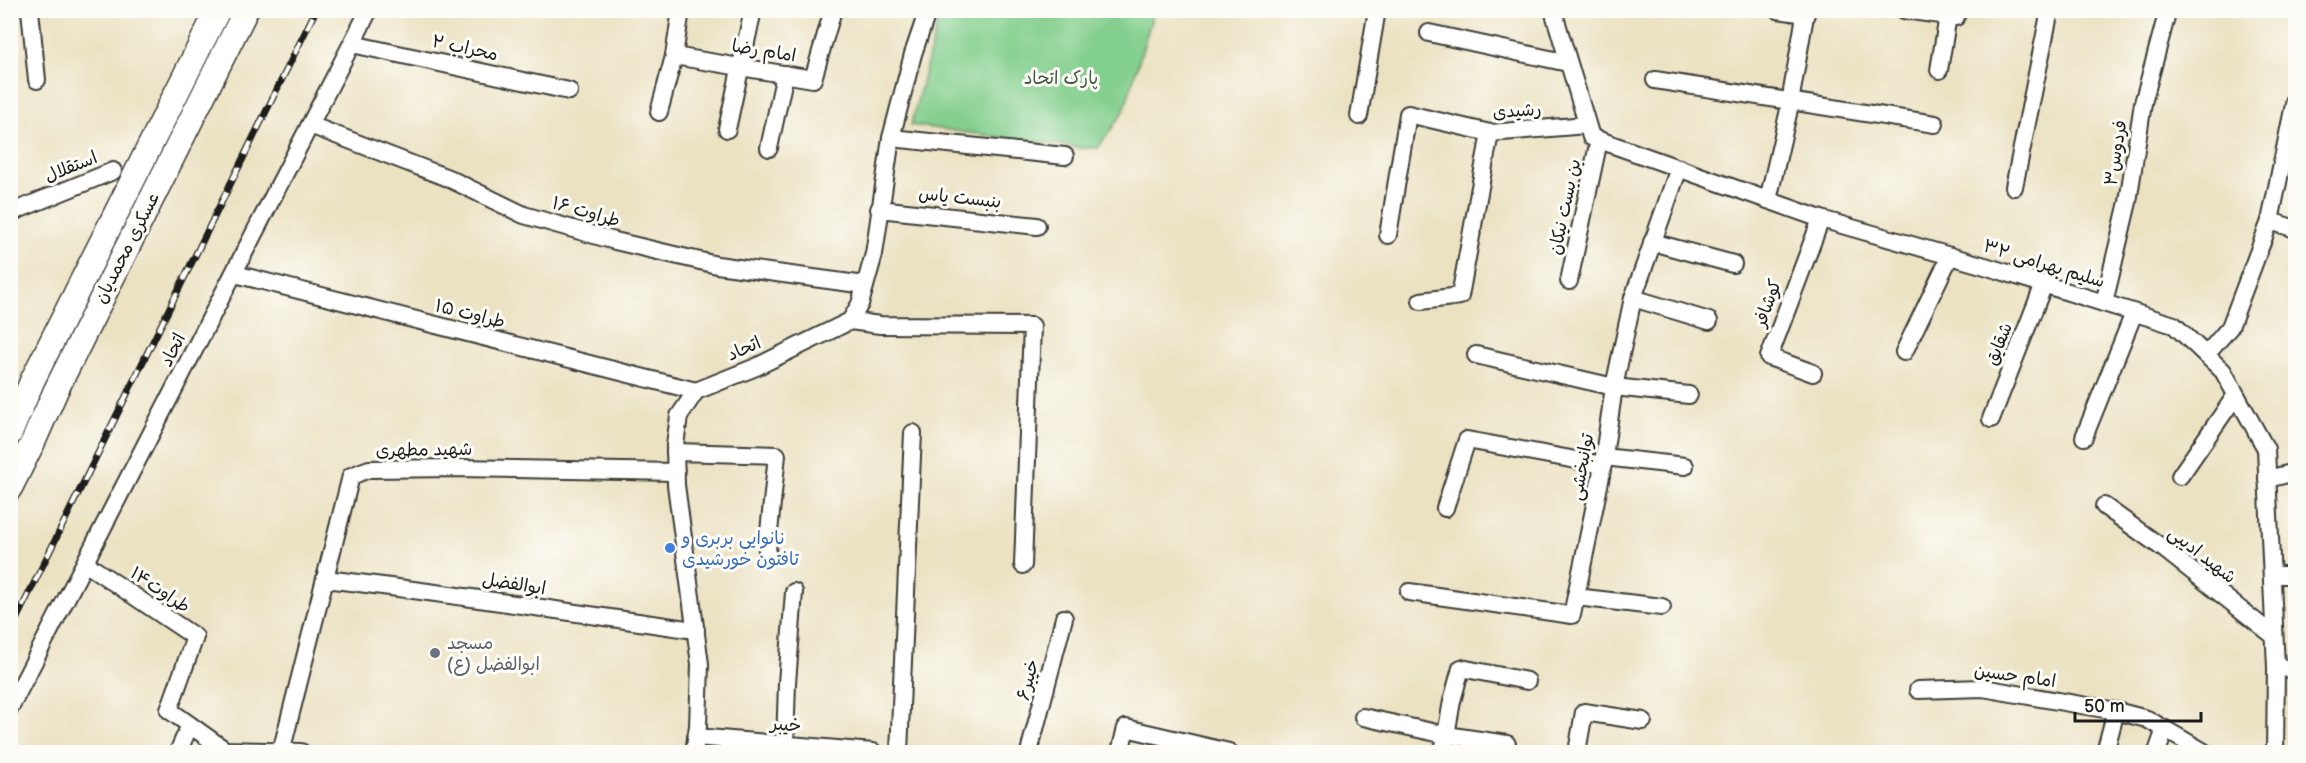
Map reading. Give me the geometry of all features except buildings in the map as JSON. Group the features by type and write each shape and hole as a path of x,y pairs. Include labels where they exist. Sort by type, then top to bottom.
{"main road":[{"name":"عسکری محمدیان","path":"10,488 56,390 246,10"},
{"name":"عسکری محمدیان","path":"10,433 22,376 210,14"},
{"path":"22,376 56,390"}],"street":[{"path":"30,10 37,80"},
{"name":"اتحاد","path":"10,708 369,10"},
{"path":"659,111 674,56 681,10"},
{"path":"727,129 753,10"},
{"name":"امام رضا","path":"674,56 813,79 833,10"},
{"path":"928,10 913,54 891,138 874,254 860,304 850,321 880,325 1032,326 1023,565"},
{"path":"1359,116 1377,10"},
{"path":"1553,10 1591,137 1599,140"},
{"path":"1768,200 1790,103 1806,12 1778,10"},
{"path":"1904,10 1952,16 1939,70"},
{"path":"2014,187 2050,10"},
{"name":"فردوس۳","path":"2104,303 2128,202 2143,103 2168,10"},
{"path":"1429,33 1568,63"},
{"name":"محراب ۲","path":"352,44 569,91"},
{"path":"769,148 785,74"},
{"path":"1655,80 1935,124"},
{"path":"2206,354 2230,327 2270,221 2295,94"},
{"name":"رشیدی","path":"1388,235 1408,114 1490,134 1587,125"},
{"name":"طراوت ۱۶","path":"310,125 448,178 525,214 615,241 717,265 865,285"},
{"path":"1421,300 1460,296 1490,134"},
{"path":"891,138 1065,156"},
{"name":"سلیم بهرامی ۳۲","path":"1599,140 1821,219 2044,284 2174,325 2206,354 2223,371 2266,449 2276,668 2275,753"},
{"name":"بن بست نیکان","path":"1569,281 1599,140"},
{"name":"توانبخشی","path":"1576,597 1604,461 1614,387 1633,298 1678,168"},
{"name":"استقلال","path":"10,213 113,171"},
{"name":"بنبست یاس","path":"879,209 1037,226"},
{"name":"کوشافر","path":"1813,373 1769,357 1821,219"},
{"path":"2270,221 2295,228"},
{"path":"1652,242 1734,264"},
{"path":"1904,352 1950,256"},
{"name":"طراوت ۱۵","path":"235,274 696,391"},
{"name":"شقایق","path":"1991,418 2044,284"},
{"path":"1633,298 1709,321"},
{"path":"2084,437 2134,313"},
{"name":"اتحاد","path":"696,391 756,367 850,321"},
{"path":"1476,355 1614,387 1689,395"},
{"path":"695,745 700,664 675,452 679,416 696,391"},
{"path":"2180,476 2236,395"},
{"path":"899,753 913,433"},
{"path":"1445,508 1467,440 1604,461 1685,466"},
{"path":"675,452 777,455 767,551"},
{"name":"شهید مطهری","path":"281,752 351,476 369,469 456,468 676,472"},
{"path":"2267,478 2295,472"},
{"name":"شهید ادیبی","path":"2104,506 2164,549 2274,636"},
{"name":"طراوت۱۴","path":"85,563 195,637 169,710 225,750 301,753"},
{"path":"2272,575 2295,575"},
{"name":"ابوالفضل","path":"325,579 447,593 562,612 696,630"},
{"path":"785,744 794,592"},
{"path":"1409,592 1572,615 1576,597 1662,607"},
{"name":"خیبر۶","path":"1029,753 1064,618"},
{"path":"1443,753 1461,668 1527,681"},
{"path":"2276,668 2295,669"},
{"name":"امام حسین","path":"1918,690 1983,688 2116,711 2147,719 2204,753"},
{"path":"2105,753 2116,711"},
{"path":"1577,753 1584,712 1643,721"},
{"path":"1364,717 1446,735 1507,744"},
{"path":"178,753 190,725"},
{"path":"1120,753 1126,728 1229,753"},
{"path":"2157,753 2164,729"},
{"name":"خیبر","path":"695,745 785,744 802,749 873,753"}],"green space":[{"name":"پارک اتحاد","path":"944,11 1154,11 1124,111 1098,148 1082,148 911,125 939,17"}],"railway":[{"path":"10,632 316,10"}],"place":[{"name":"نانوایی بربری و تافتون خورشیدی","path":"670,548"},
{"name":"مسجد ابوالفضل (ع)","path":"435,653"}]}
